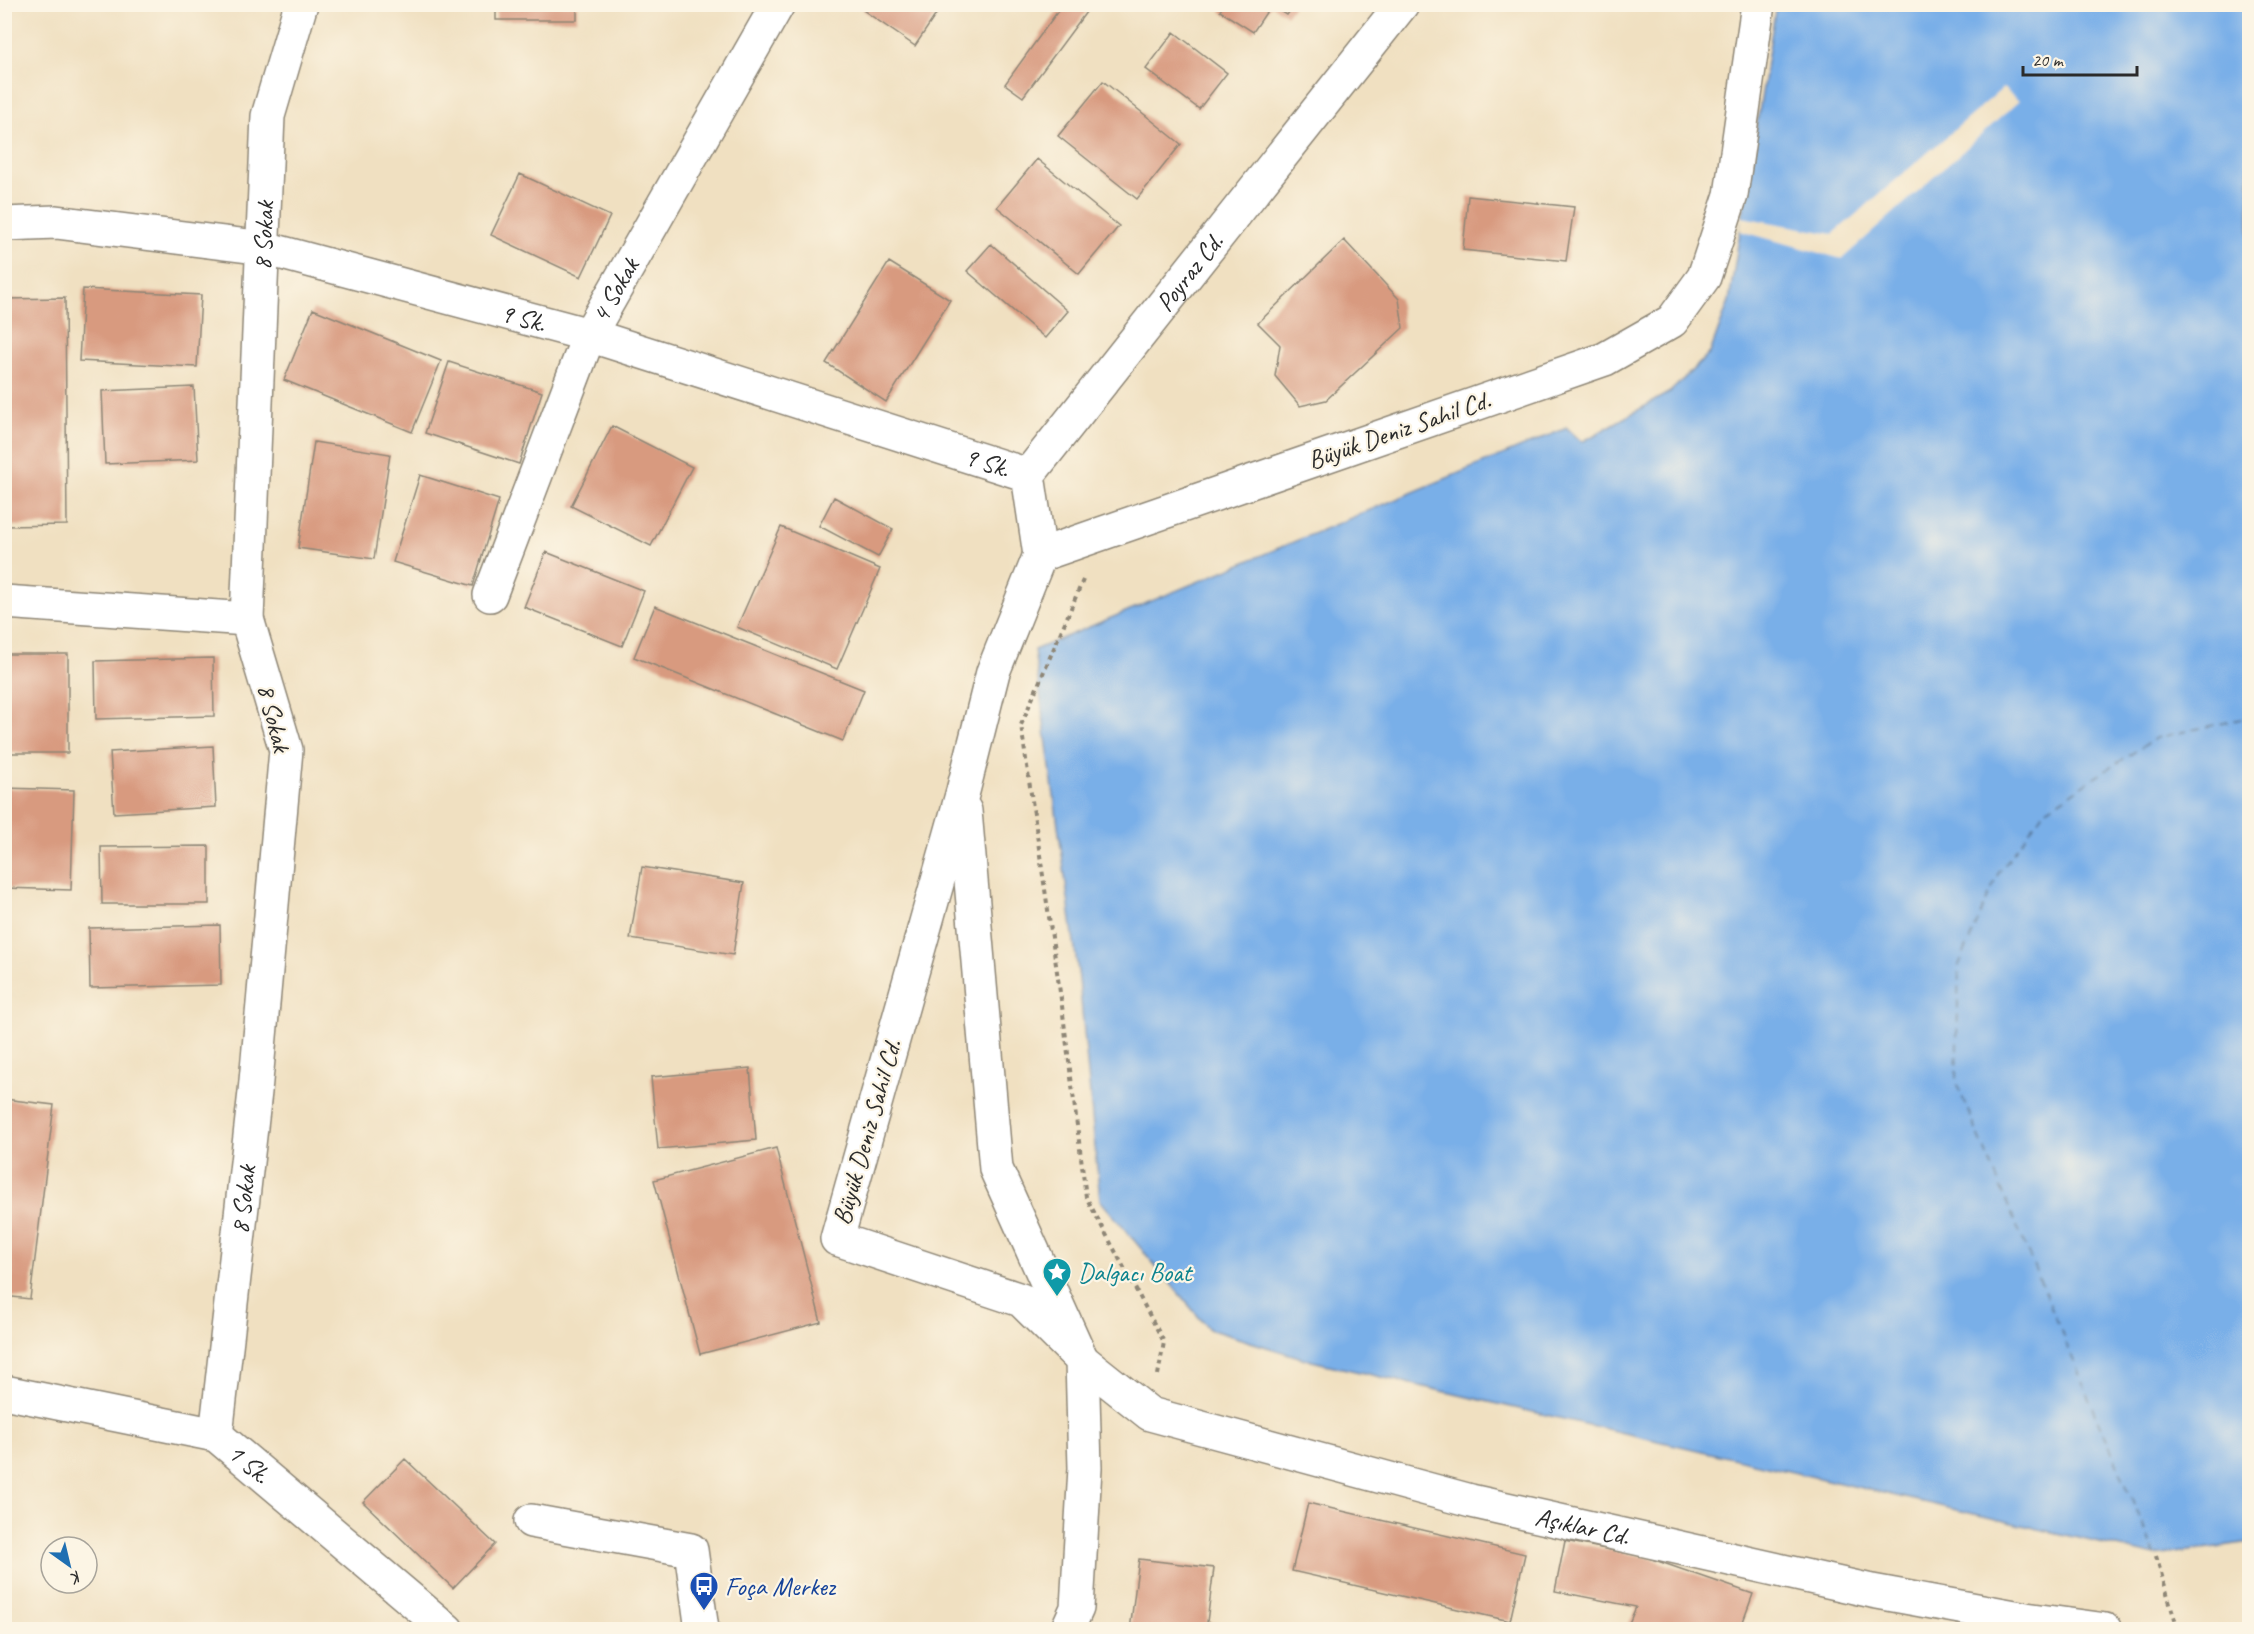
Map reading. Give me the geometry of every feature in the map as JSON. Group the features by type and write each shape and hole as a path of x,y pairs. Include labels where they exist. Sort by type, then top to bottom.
{"street":[{"name":"8 Sokak","path":"216,1435 255,1092 286,750 247,619 268,116 301,4"},
{"name":"4 Sokak","path":"490,595 589,335 778,4"},
{"name":"Poyraz Cd.","path":"1028,475 1402,4"},
{"name":"Büyük Deniz Sahil Cd.","path":"1082,1360 1021,1300 837,1239 963,791 993,672 1040,555 1605,359 1672,321 1704,278 1731,195 1758,4"},
{"name":"9 Sk.","path":"4,224 56,222 264,248 589,335 1028,475"},
{"path":"1028,475 1040,555"},
{"path":"4,602 247,619"},
{"name":"Büyük Deniz Sahil Cd.","path":"963,791 996,1169 1082,1360 1085,1468 1077,1608 1067,1629"},
{"name":"Aşıklar Cd.","path":"1082,1360 1150,1414 1471,1501 2024,1624 2106,1629"},
{"name":"1 Sk.","path":"4,1392 216,1435 447,1629"},
{"path":"531,1521 691,1550 702,1629"}],"path":[{"path":"1040,555 1086,573 1021,724 1062,1006 1086,1197 1164,1342 1150,1414"},
{"path":"2156,1556 2178,1629"}],"water":[{"path":"1776,5 2249,5 2249,1542 2156,1556 1312,1361 1209,1329 1100,1200 1079,979 1034,650 1567,428 1582,442 1670,392 1710,353 1729,301"}],"pier":[{"path":"2003,88 2019,101 1842,259 1740,231 1742,217 1833,234"}],"building":[{"path":"867,4 943,4 915,46 863,10"},
{"path":"1063,4 1092,4 1023,97 1005,84"},
{"path":"1224,4 1295,4 1287,15 1271,5 1253,32 1220,11"},
{"path":"496,5 577,5 577,20 496,20"},
{"path":"1174,32 1227,73 1199,109 1146,69"},
{"path":"1103,81 1181,144 1137,199 1058,136"},
{"path":"1037,159 1119,226 1079,274 997,207"},
{"path":"520,174 610,216 581,277 491,235"},
{"path":"1468,196 1574,207 1566,261 1463,250"},
{"path":"1344,240 1399,299 1403,328 1326,400 1300,406 1275,376 1280,345 1258,323"},
{"path":"991,244 1068,311 1045,338 967,271"},
{"path":"889,262 950,300 886,402 826,363"},
{"path":"83,289 201,295 197,367 79,361"},
{"path":"65,298 67,525 4,526 4,299"},
{"path":"313,309 441,361 412,432 284,380"},
{"path":"449,362 542,392 519,464 425,433"},
{"path":"194,387 198,460 105,464 102,391"},
{"path":"612,426 692,467 651,546 571,506"},
{"path":"314,442 390,454 374,559 298,548"},
{"path":"420,475 499,500 473,586 393,562"},
{"path":"834,497 893,529 878,557 819,526"},
{"path":"781,527 880,569 837,669 737,627"},
{"path":"546,552 644,591 622,646 524,607"},
{"path":"655,606 864,690 843,741 634,657"},
{"path":"4,654 68,654 68,753 4,753"},
{"path":"213,658 214,716 96,719 95,661"},
{"path":"213,746 216,807 114,813 110,752"},
{"path":"4,788 74,790 71,890 4,888"},
{"path":"209,846 209,904 102,904 101,847"},
{"path":"642,867 744,883 733,955 630,939"},
{"path":"220,925 221,985 90,988 89,928"},
{"path":"750,1068 756,1140 658,1149 651,1077"},
{"path":"4,1099 54,1105 30,1299 4,1296"},
{"path":"776,1148 821,1322 700,1354 654,1180"},
{"path":"405,1459 495,1544 453,1588 363,1502"},
{"path":"1308,1503 1525,1554 1510,1621 1292,1571"},
{"path":"1565,1541 1646,1557 1753,1594 1740,1630 1626,1630 1636,1607 1555,1591"},
{"path":"1139,1559 1214,1568 1207,1622 1252,1630 1130,1630"}],"ferry route":[{"path":"2156,1556 1956,1082 1959,965 1998,874 2045,810 2156,738 2250,717"}],"place":[{"name":"Dalgacı Boat","path":"1057,1298"},
{"name":"Foça Merkez","path":"704,1612"}]}
